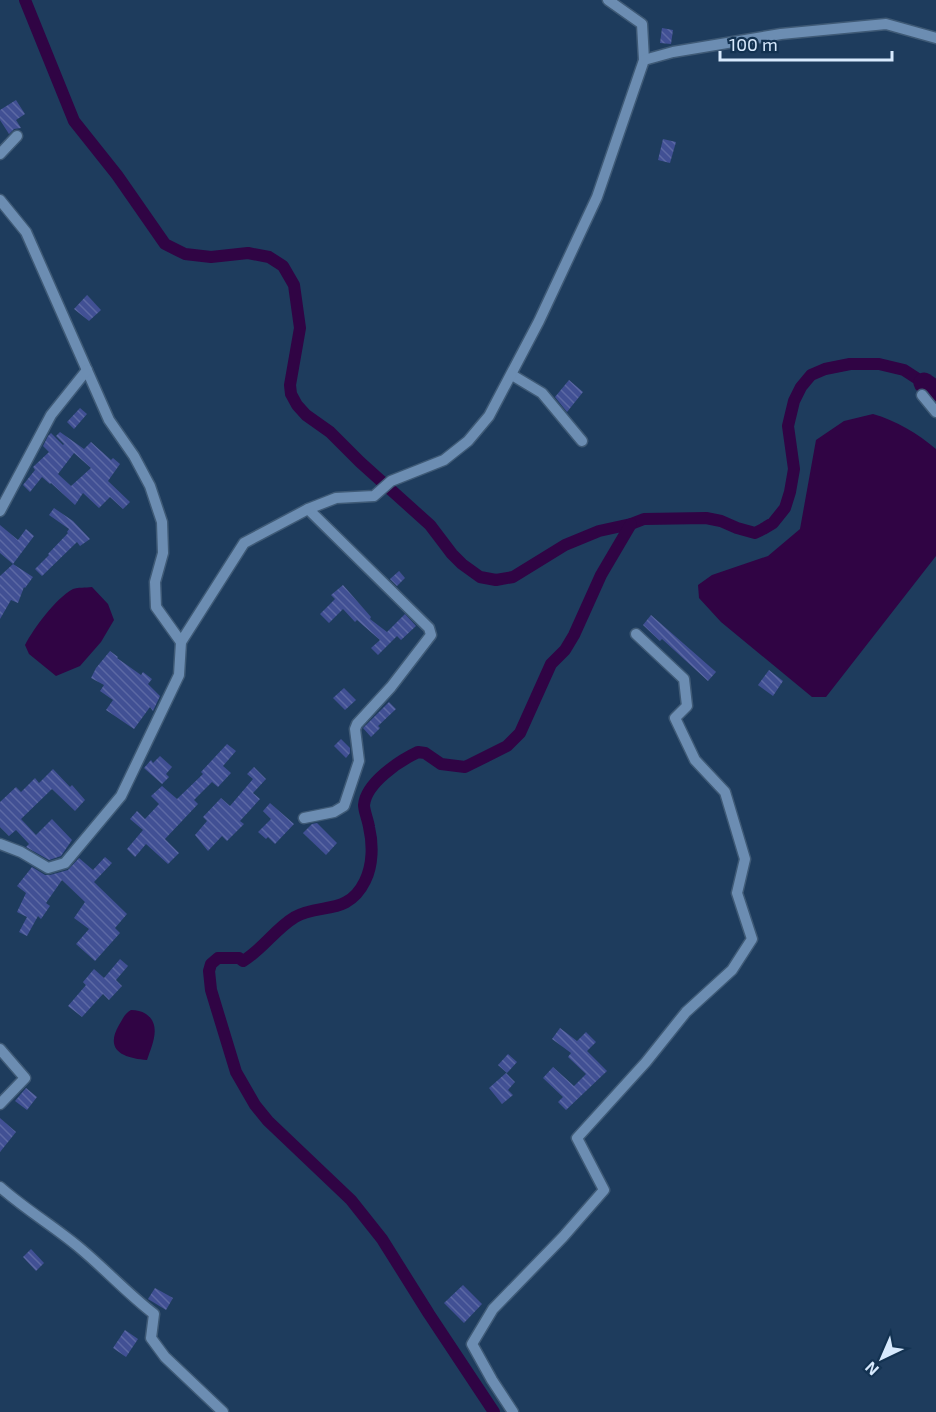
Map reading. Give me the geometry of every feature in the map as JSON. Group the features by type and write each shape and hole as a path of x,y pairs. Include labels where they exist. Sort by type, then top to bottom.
{"street":[{"path":"0,844 21,852 48,868 65,863 80,847 125,786 178,675 181,642 244,543 308,509 336,498 374,496 391,481 444,460 468,441 489,416 540,321 597,197 644,60 642,24 608,0"},
{"path":"644,60 673,52 782,34 886,24 936,38"},
{"path":"0,154 17,136"},
{"path":"0,200 30,239 109,420 134,456 150,486 162,522 163,553 155,582 156,607 181,642"},
{"path":"0,511 51,415 87,370"},
{"path":"512,375 542,393 582,441"},
{"path":"922,395 936,412"},
{"path":"304,818 334,813 344,806 359,761 355,729 357,724 391,687 431,635 429,628 308,509"},
{"path":"513,1412 472,1344 493,1309 563,1237 604,1190 577,1138 646,1062 686,1012 732,970 752,939 737,893 745,859 725,792 694,760 675,718 687,706 684,679 636,634"},
{"path":"0,1049 25,1078 0,1104"},
{"path":"0,1188 83,1251 153,1314 151,1338 165,1357 224,1412"}],"shaded area":[{"path":"873,414 906,428 936,449 936,556 826,697 812,697 721,622 699,598 698,585 712,575 768,556 800,529 816,440 844,421"},
{"path":"92,587 108,604 114,620 101,642 80,666 56,676 29,654 25,645 39,622 59,600 73,589"},
{"path":"131,1010 146,1014 154,1024 153,1042 147,1060 124,1055 115,1047 115,1034 124,1017"}],"building":[{"path":"662,28 673,30 671,44 660,43"},
{"path":"16,100 25,114 16,120 21,128 14,129 9,134 0,120 0,110"},
{"path":"663,139 676,142 670,163 658,160"},
{"path":"87,295 101,310 89,321 74,309"},
{"path":"569,380 583,392 567,412 555,397"},
{"path":"80,408 87,414 74,429 67,422"},
{"path":"60,432 84,449 91,442 111,460 113,458 120,464 108,481 130,502 123,509 110,497 99,508 83,493 75,505 42,477 30,492 23,485 35,470 33,467 49,452 43,446 48,436 51,433 64,444 56,436","holes":["74,453 91,468 71,486 58,474"]},
{"path":"54,508 73,521 90,539 80,546 77,542 42,576 35,569 68,533 69,529 49,515"},
{"path":"0,525 18,540 26,529 34,536 13,564 0,553"},
{"path":"13,564 33,577 24,587 18,603 11,600 0,619 0,576"},
{"path":"399,571 405,578 397,586 390,579"},
{"path":"343,585 371,617 370,619 387,632 405,614 416,626 401,640 397,636 378,655 371,648 380,640 357,620 355,622 343,609 329,623 320,614 335,599 331,595"},
{"path":"651,615 716,672 708,681 643,625"},
{"path":"110,651 141,675 143,672 152,679 148,684 160,696 153,711 150,707 134,729 106,710 113,700 100,691 104,685 91,678"},
{"path":"769,670 783,681 773,696 758,685"},
{"path":"344,688 356,700 345,710 333,698"},
{"path":"389,702 396,709 378,726 380,728 371,737 363,728"},
{"path":"341,739 350,748 350,753 346,758 334,746"},
{"path":"227,744 236,751 223,766 231,773 218,787 212,782 194,800 198,804 165,839 179,853 168,864 146,844 135,857 127,849 143,830 130,819 137,811 145,819 159,804 151,796 162,786 177,799 203,774 201,772"},
{"path":"160,756 172,767 166,774 169,777 162,784 144,768 151,760 153,763"},
{"path":"254,767 266,779 253,793 260,799 240,821 244,824 227,841 222,836 208,851 195,835 207,821 203,817 221,798 230,806 253,779 247,774"},
{"path":"53,769 85,800 75,811 52,789 21,819 36,835 52,819 72,840 61,856 49,860 26,847 29,844 16,830 9,836 0,827 0,802 16,787 21,792 35,778 39,783"},
{"path":"270,803 294,824 275,844 258,832 271,819 263,811"},
{"path":"317,823 337,843 326,855 303,833 312,824"},
{"path":"105,857 112,863 94,882 127,914 115,928 120,933 95,961 76,944 89,929 74,918 85,902 62,880 46,903 50,906 41,919 38,916 27,936 19,932 27,917 17,912 26,893 17,886 32,867 45,875 50,875 68,870 79,858 93,870"},
{"path":"120,959 128,966 116,980 122,986 109,1000 103,994 82,1017 68,1006 86,985 83,982 94,969 104,978"},
{"path":"560,1028 577,1041 586,1032 596,1042 587,1051 607,1071 566,1110 558,1102 563,1097 543,1078 553,1067 574,1086 586,1074 568,1057 571,1053 552,1039"},
{"path":"508,1054 517,1062 507,1073 498,1065"},
{"path":"506,1073 515,1082 508,1090 513,1095 502,1104 489,1088"},
{"path":"26,1088 37,1097 27,1110 15,1101"},
{"path":"0,1118 16,1132 0,1152"},
{"path":"31,1249 44,1263 36,1271 23,1257"},
{"path":"463,1285 482,1304 464,1323 444,1303"},
{"path":"155,1288 173,1298 166,1310 148,1299"},
{"path":"125,1330 138,1339 126,1357 113,1348"}],"waterway":[{"path":"25,0 74,121 117,175 165,244 185,254 211,257 248,253 269,257 283,266 294,285 300,328 290,385 291,394 297,405 306,415 330,432 430,525 452,554 480,577 496,580 513,577 565,545 599,531 644,519 706,518 755,533 773,523 785,508 794,469 788,426 794,401 801,387 811,375 825,369 850,364 879,364 904,370 924,383"},
{"path":"924,383 936,391"},
{"path":"494,1412 382,1239 351,1200 268,1121 255,1105 236,1072 211,990 209,971 211,964 218,958 239,958 243,961 295,917 342,904 358,892 368,875 372,854 364,807 366,797 377,781 393,767 418,752 425,753 441,764 465,767 507,746 520,733 551,664 565,650 574,635 601,575 631,524"}]}
